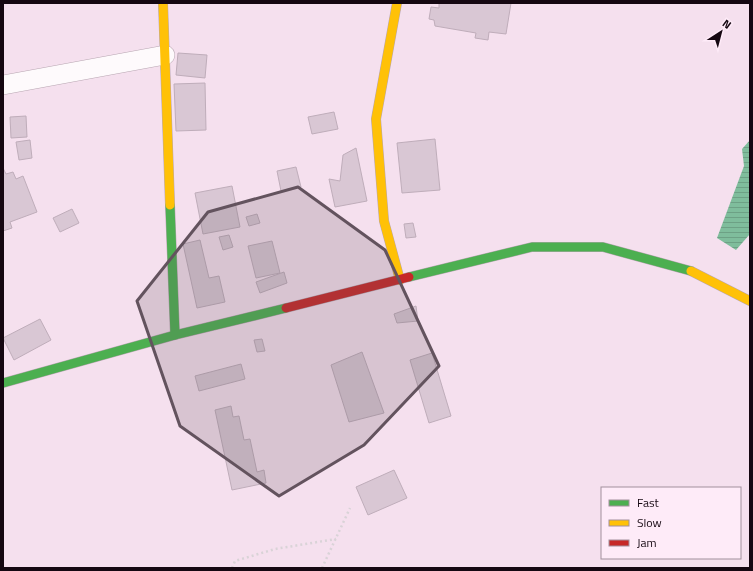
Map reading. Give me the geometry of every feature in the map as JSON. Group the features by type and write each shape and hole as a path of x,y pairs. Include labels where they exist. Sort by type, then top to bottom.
{"street":[{"path":"163,3 175,335"},
{"path":"397,3 376,119 384,221 400,280"},
{"path":"3,85 165,55"},
{"path":"3,383 175,335 532,247 603,247 692,270 750,300"}],"path":[{"path":"322,568 350,508"},
{"path":"232,568 235,561 275,549 336,539"}],"highlighted area":[{"path":"298,187 385,250 439,366 364,445 279,496 180,426 137,301 208,212"}],"shaded area":[{"path":"750,140 750,234 736,250 717,238 744,166 742,149"}],"building":[{"path":"439,3 511,3 506,34 489,32 488,40 475,38 476,33 435,26 434,20 429,19 431,7 439,8"},
{"path":"178,53 207,55 205,78 176,75"},
{"path":"205,83 206,130 176,131 174,84"},
{"path":"334,112 338,129 312,134 308,117"},
{"path":"26,116 27,137 11,138 10,117"},
{"path":"435,139 440,190 402,193 397,143"},
{"path":"30,140 32,158 19,160 16,142"},
{"path":"356,148 367,201 335,207 329,179 340,181 343,155"},
{"path":"296,167 301,187 281,191 277,171"},
{"path":"3,168 6,174 13,172 16,179 23,176 37,212 10,222 12,228 3,231"},
{"path":"232,186 240,227 203,234 195,193"},
{"path":"72,209 79,223 60,232 53,218"},
{"path":"257,214 260,223 249,226 246,217"},
{"path":"413,223 416,237 406,238 404,224"},
{"path":"229,235 233,247 223,250 219,237"},
{"path":"200,240 209,278 219,276 225,302 197,308 183,244"},
{"path":"272,241 280,273 256,278 248,246"},
{"path":"284,272 287,283 260,293 256,282"},
{"path":"416,306 418,321 397,323 394,314"},
{"path":"40,319 51,340 14,360 3,338"},
{"path":"262,339 265,351 257,352 254,340"},
{"path":"362,352 384,413 349,422 331,365"},
{"path":"432,353 451,416 429,423 410,360"},
{"path":"241,364 245,379 199,391 195,376"},
{"path":"231,406 233,417 239,416 244,440 250,439 257,472 264,470 266,483 232,490 215,410"},
{"path":"394,470 407,498 368,515 356,487"}],"traffic: fast":[{"path":"170,205 175,335"},
{"path":"409,277 532,247 603,247 691,271"},
{"path":"3,383 175,335 286,308"}],"traffic: slow":[{"path":"163,3 170,205"},
{"path":"397,3 376,119 384,221 400,280"},
{"path":"691,271 750,301"}],"traffic: jam":[{"path":"286,308 409,277"}]}
